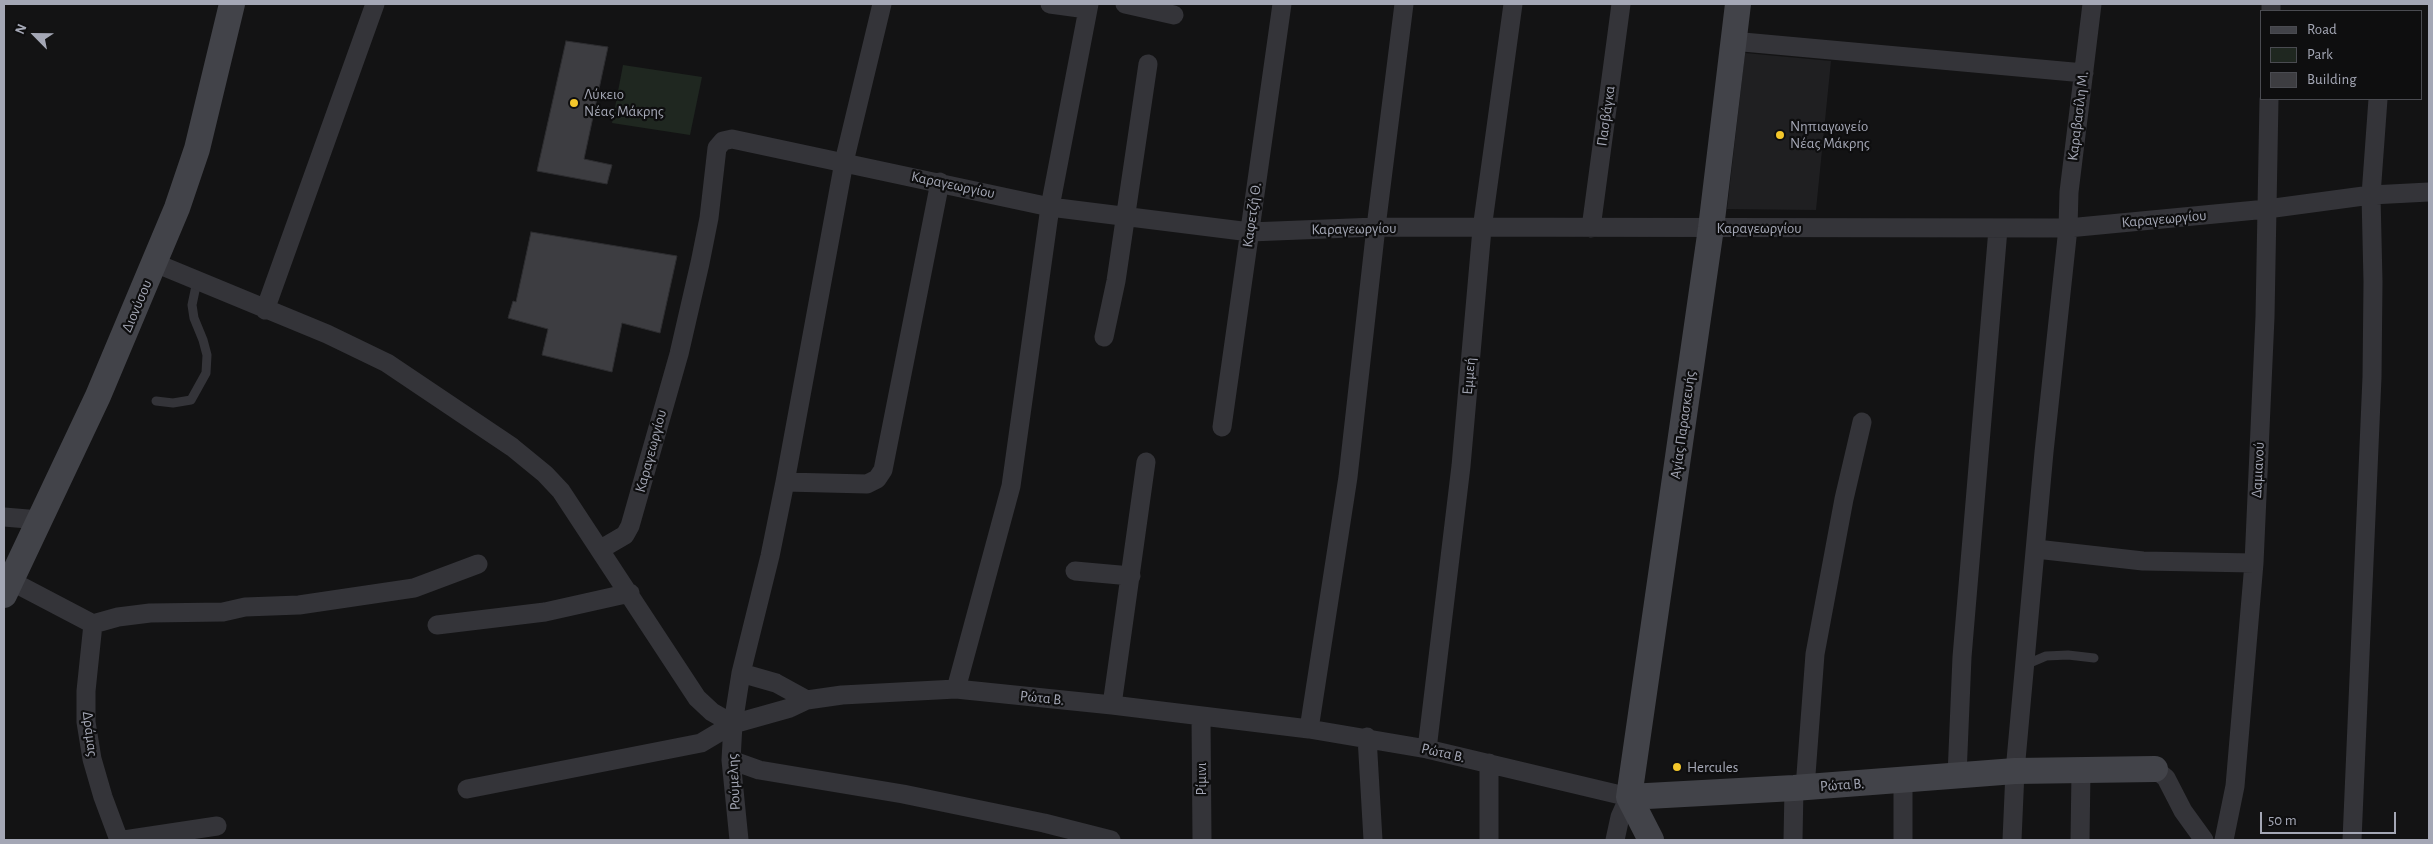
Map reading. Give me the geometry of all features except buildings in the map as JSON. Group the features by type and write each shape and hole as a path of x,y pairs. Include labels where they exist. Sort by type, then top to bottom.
{"street":[{"name":"Διονύσου","path":"7,588 98,396 155,263 194,158 232,4"},
{"path":"265,310 375,4"},
{"name":"Ρούμελης","path":"739,840 730,760 733,724 741,673 770,556 785,482 844,162 882,4"},
{"path":"956,689 1011,486 1050,207 1088,6 1050,4"},
{"path":"1125,4 1174,15"},
{"name":"Καφετζή Θ.","path":"1222,427 1282,4"},
{"path":"1308,729 1348,477 1376,227 1404,4"},
{"name":"Εμμεή","path":"1427,749 1461,466 1482,228 1513,4"},
{"name":"Πασβάγκα","path":"1591,228 1621,4"},
{"name":"Αγίας Παρασκευής","path":"1629,797 1711,228 1732,41 1738,4"},
{"name":"Καραβασίλη Μ.","path":"2012,840 2015,771 2068,228 2069,192 2092,4"},
{"path":"1732,41 2084,73"},
{"path":"1104,337 1116,281 1148,64"},
{"name":"Δαμιανού","path":"2224,840 2235,786 2254,563 2265,317 2269,100"},
{"path":"2352,840 2372,377 2373,282 2370,195 2378,100"},
{"name":"Καραγεωργίου","path":"600,549 624,535 630,526 679,354 700,263 709,218 717,148 723,141 732,139 1050,207 1250,232 1376,227 2068,228 2267,209 2370,195 2429,192"},
{"path":"785,482 867,484 877,478 884,470 940,182"},
{"path":"1957,776 1962,657 1998,229"},
{"path":"155,263 327,334 387,363 436,394 512,447 561,491 630,593 697,698 712,712 733,724"},
{"path":"1793,840 1815,654 1844,499 1862,422"},
{"path":"1112,705 1146,462"},
{"path":"4,517 40,520"},
{"path":"2036,549 2143,561 2254,563"},
{"path":"7,588 93,624 150,613 222,612 245,607 299,605 414,588 478,564"},
{"path":"1075,571 1131,576"},
{"path":"437,625 545,612 630,593"},
{"name":"Δράμας","path":"93,624 86,692 86,722 100,788 119,840"},
{"path":"741,673 776,683 807,700"},
{"name":"Ρώτα Β.","path":"467,789 701,743 733,724 790,708 807,700 956,689 1112,705 1367,737 1427,749 1629,797 1800,788 2015,771 2155,769"},
{"name":"Ρίμινι","path":"1201,717 1202,840"},
{"path":"1367,737 1373,840"},
{"path":"730,760 759,770 903,794 1044,823 1111,840"},
{"path":"1489,764 1489,840"},
{"path":"2155,769 2166,778 2183,811 2202,840"},
{"path":"2080,840 2081,770"},
{"path":"1903,780 1903,840"},
{"path":"1615,840 1620,818 1629,797"},
{"path":"1629,797 1650,840"},
{"path":"124,840 216,826"}],"lane":[{"path":"156,401 173,403 191,400 206,374 207,356 194,318 192,305 198,280"},
{"path":"2025,665 2046,656 2068,655 2094,658"}],"shaded area":[{"name":"Νηπιαγωγείο Νέας Μάκρης","path":"1745,53 1831,61 1816,210 1727,209"}],"green space":[{"path":"623,65 702,77 690,135 612,123"}],"place":[{"name":"Λύκειο Νέας Μάκρης","path":"574,103"},
{"name":"Νηπιαγωγείο Νέας Μάκρης","path":"1780,135"},
{"name":"Hercules","path":"1677,767"}]}
